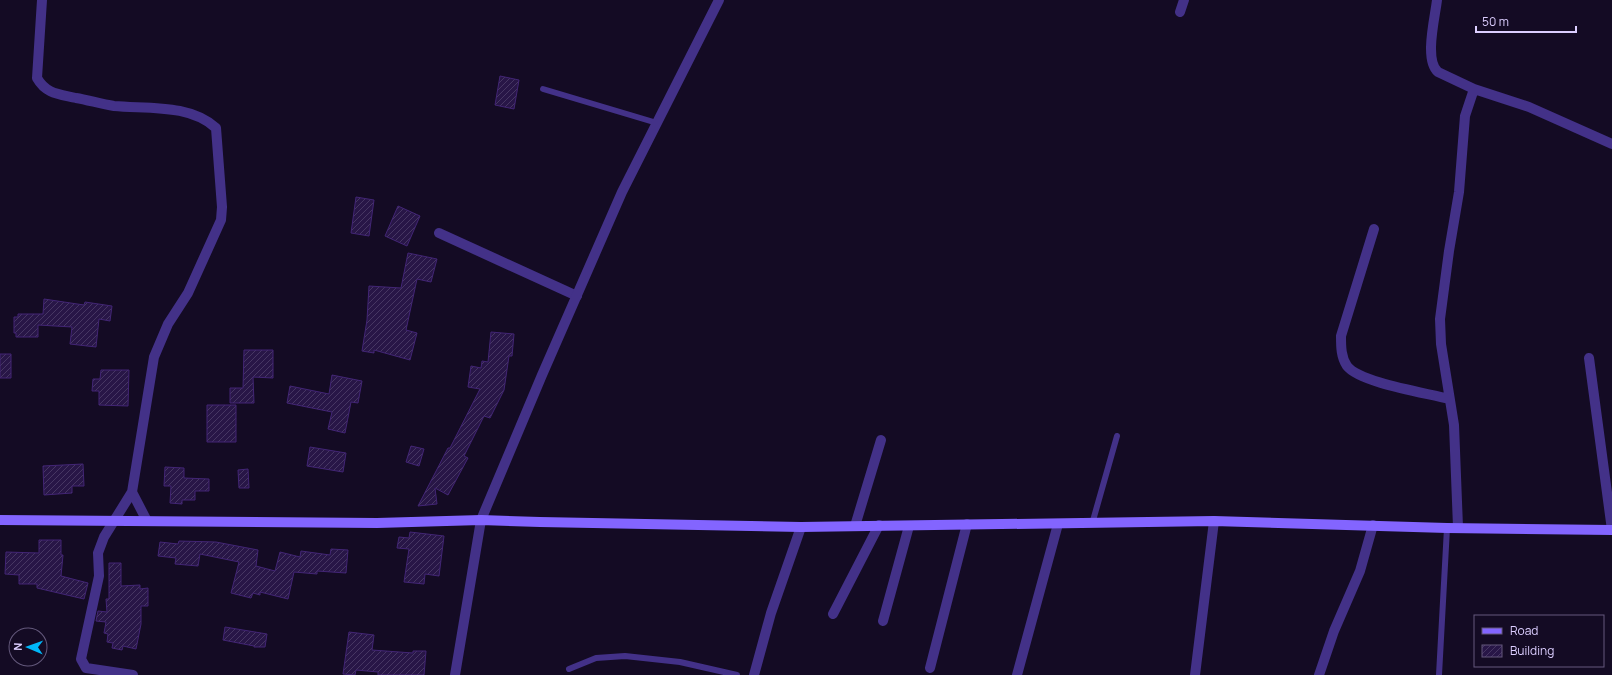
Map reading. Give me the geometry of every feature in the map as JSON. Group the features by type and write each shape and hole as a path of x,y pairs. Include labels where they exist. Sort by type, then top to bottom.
{"main road":[{"path":"0,520 377,523 481,520 801,526 1214,522 1446,528 1612,530"}],"street":[{"path":"42,0 37,78 42,87 57,94 113,105 186,112 208,120 216,128 222,207 221,220 188,292 168,324 154,357 132,492 104,537 98,553 99,576 81,659 86,668 132,675"},
{"path":"455,675 481,520 542,374 622,192 719,0"},
{"path":"1180,12 1184,0"},
{"path":"1438,0 1431,52 1434,69 1474,88 1529,107 1612,144"},
{"path":"1458,527 1454,425 1441,344 1440,319 1459,192 1465,116 1474,88"},
{"path":"1374,229 1341,336 1342,354 1348,366 1356,374 1378,382 1450,398"},
{"path":"438,233 577,296"},
{"path":"1589,358 1612,530"},
{"path":"856,526 881,440"},
{"path":"132,492 148,521"},
{"path":"1195,675 1214,522"},
{"path":"930,668 967,524"},
{"path":"1018,675 1058,524"},
{"path":"1319,675 1334,631 1360,571 1373,525"},
{"path":"754,675 771,613 801,526"},
{"path":"833,614 879,526"},
{"path":"883,621 909,526"}],"lane":[{"path":"543,88 657,124"},
{"path":"1092,524 1117,436"},
{"path":"1439,675 1446,528"},
{"path":"569,669 596,658 625,656 680,662 737,675"}],"building":[{"path":"500,76 519,80 514,109 495,105"},
{"path":"356,197 374,200 369,236 351,233"},
{"path":"398,206 420,216 407,246 385,236"},
{"path":"408,253 437,259 431,282 417,279 406,330 417,333 410,360 374,350 374,353 362,351 367,320 369,286 401,288"},
{"path":"44,299 84,305 85,302 112,306 110,321 99,319 96,347 70,344 72,327 38,325 38,337 16,337 16,333 14,333 14,317 18,317 18,314 43,314"},
{"path":"491,332 514,334 512,356 509,356 504,390 490,418 484,416 464,456 468,458 448,495 435,488 437,504 418,506 480,389 468,387 471,366 481,368 482,361 488,362"},
{"path":"244,350 273,350 273,378 253,377 254,403 230,403 230,388 243,388"},
{"path":"0,354 11,354 11,378 0,378"},
{"path":"101,370 129,370 128,406 99,405 99,391 92,391 93,379 100,379"},
{"path":"332,375 362,381 358,403 351,402 345,433 328,429 332,412 287,403 290,386 329,394"},
{"path":"207,405 236,405 236,442 207,442"},
{"path":"411,446 424,449 419,466 406,462"},
{"path":"310,447 346,453 343,472 307,466"},
{"path":"83,464 84,486 72,486 72,493 44,495 43,466"},
{"path":"165,467 184,468 184,478 209,479 209,491 195,491 195,500 182,500 182,504 170,503 171,486 164,486"},
{"path":"248,469 249,488 239,488 238,470"},
{"path":"410,532 444,536 439,576 425,574 424,584 404,582 409,549 397,548 399,537 409,538"},
{"path":"39,540 61,540 61,555 63,555 61,576 88,583 84,599 37,588 37,584 19,584 19,575 5,574 6,552 39,553"},
{"path":"179,541 216,542 258,550 256,566 275,571 280,552 300,557 301,551 330,555 331,549 348,550 346,573 317,571 317,574 294,572 288,599 260,592 260,595 253,593 251,598 231,593 239,562 200,554 198,566 175,564 176,558 158,556 160,542 178,544"},
{"path":"109,563 121,563 121,586 140,585 140,589 148,588 148,606 141,606 141,624 136,649 123,646 122,650 112,648 113,643 107,642 108,634 104,633 106,622 96,621 98,611 107,612 106,599 109,599"},
{"path":"225,627 267,634 265,647 254,647 223,640"},
{"path":"349,632 374,635 372,650 413,653 413,651 426,651 424,675 378,675 378,672 356,670 355,675 343,674"}]}
